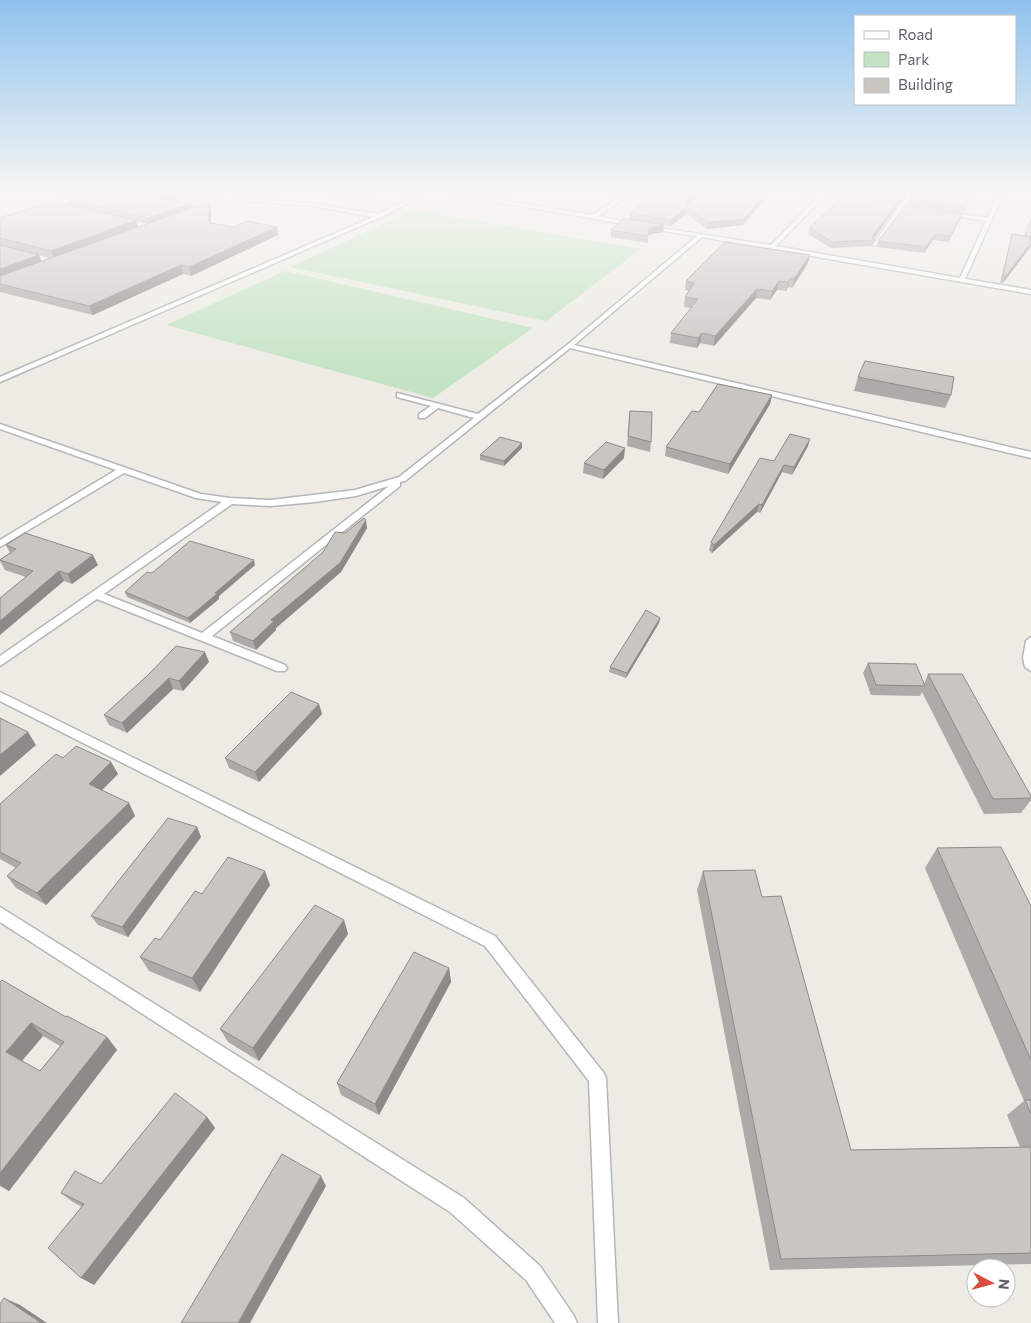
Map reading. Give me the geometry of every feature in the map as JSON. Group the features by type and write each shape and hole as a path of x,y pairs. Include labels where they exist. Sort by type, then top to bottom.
{"lane":[{"path":"0,380 292,254"},
{"path":"204,637 569,346 679,254"},
{"path":"812,254 1031,292"},
{"path":"962,279 974,254"},
{"path":"569,346 1031,455"},
{"path":"0,374 8,377"},
{"path":"400,395 479,417"},
{"path":"422,416 437,405"},
{"path":"0,426 199,496 230,501 271,503 315,500 356,493 402,479"},
{"path":"0,544 122,470"},
{"path":"0,662 230,501"},
{"path":"97,595 281,668"},
{"path":"1031,641 1029,658 1031,666"},
{"path":"0,696 490,941 597,1078 608,1323"},
{"path":"0,914 457,1205 533,1273 567,1323"}],"green space":[{"path":"319,254 635,254 546,321 291,267"},
{"path":"285,271 533,328 433,398 166,325"}],"building":[{"path":"0,254 39,255 0,269"},
{"path":"63,254 218,254 189,267 181,265 89,306 0,284 0,276"},
{"path":"713,254 810,255 794,279 790,278 788,282 779,281 772,291 757,289 715,336 702,333 698,338 671,333 698,299 685,297 694,283 686,281"},
{"path":"1008,254 1023,254 1006,276 1003,275"},
{"path":"865,361 954,377 951,395 858,377"},
{"path":"718,384 772,395 730,464 666,447 692,411 699,412"},
{"path":"630,411 652,412 651,442 628,436"},
{"path":"790,434 810,439 794,467 784,465 762,505 759,504 714,545 711,542 760,458 774,461"},
{"path":"500,437 522,443 504,461 480,455"},
{"path":"606,442 625,448 604,470 584,463"},
{"path":"364,518 366,520 340,563 271,620 274,621 253,641 230,632 323,552 335,532 345,533"},
{"path":"25,533 93,555 68,574 59,571 0,621 0,598 33,571 0,560 16,549 6,545"},
{"path":"190,541 254,560 188,618 125,592 147,572 152,573"},
{"path":"646,610 660,618 627,673 610,667"},
{"path":"176,646 205,652 179,681 169,678 122,723 104,715 148,675"},
{"path":"868,663 916,664 925,686 876,685"},
{"path":"928,674 962,674 1031,798 993,799"},
{"path":"291,692 319,704 255,772 225,758"},
{"path":"0,718 28,732 0,755"},
{"path":"76,746 111,762 89,784 129,803 37,893 7,876 21,863 0,852 0,804 56,754 63,758"},
{"path":"168,818 197,827 122,927 91,916"},
{"path":"1001,847 1031,906 1031,1060 937,848"},
{"path":"228,857 265,871 192,978 140,957 155,938 160,940 195,891 202,894"},
{"path":"755,870 762,897 781,896 851,1150 1031,1147 1031,1253 781,1259 703,871"},
{"path":"315,905 344,920 253,1048 220,1029"},
{"path":"414,952 449,968 375,1104 337,1083"},
{"path":"2,980 66,1017 107,1037 0,1173 0,982","holes":["31,1023 64,1042 40,1071 6,1052"]},
{"path":"175,1093 207,1117 81,1278 48,1248 84,1204 61,1193 75,1171 101,1184"},
{"path":"1025,1100 1031,1100 1031,1114"},
{"path":"282,1154 321,1176 238,1323 181,1323"},
{"path":"4,1298 40,1322 0,1323 0,1304"}]}
